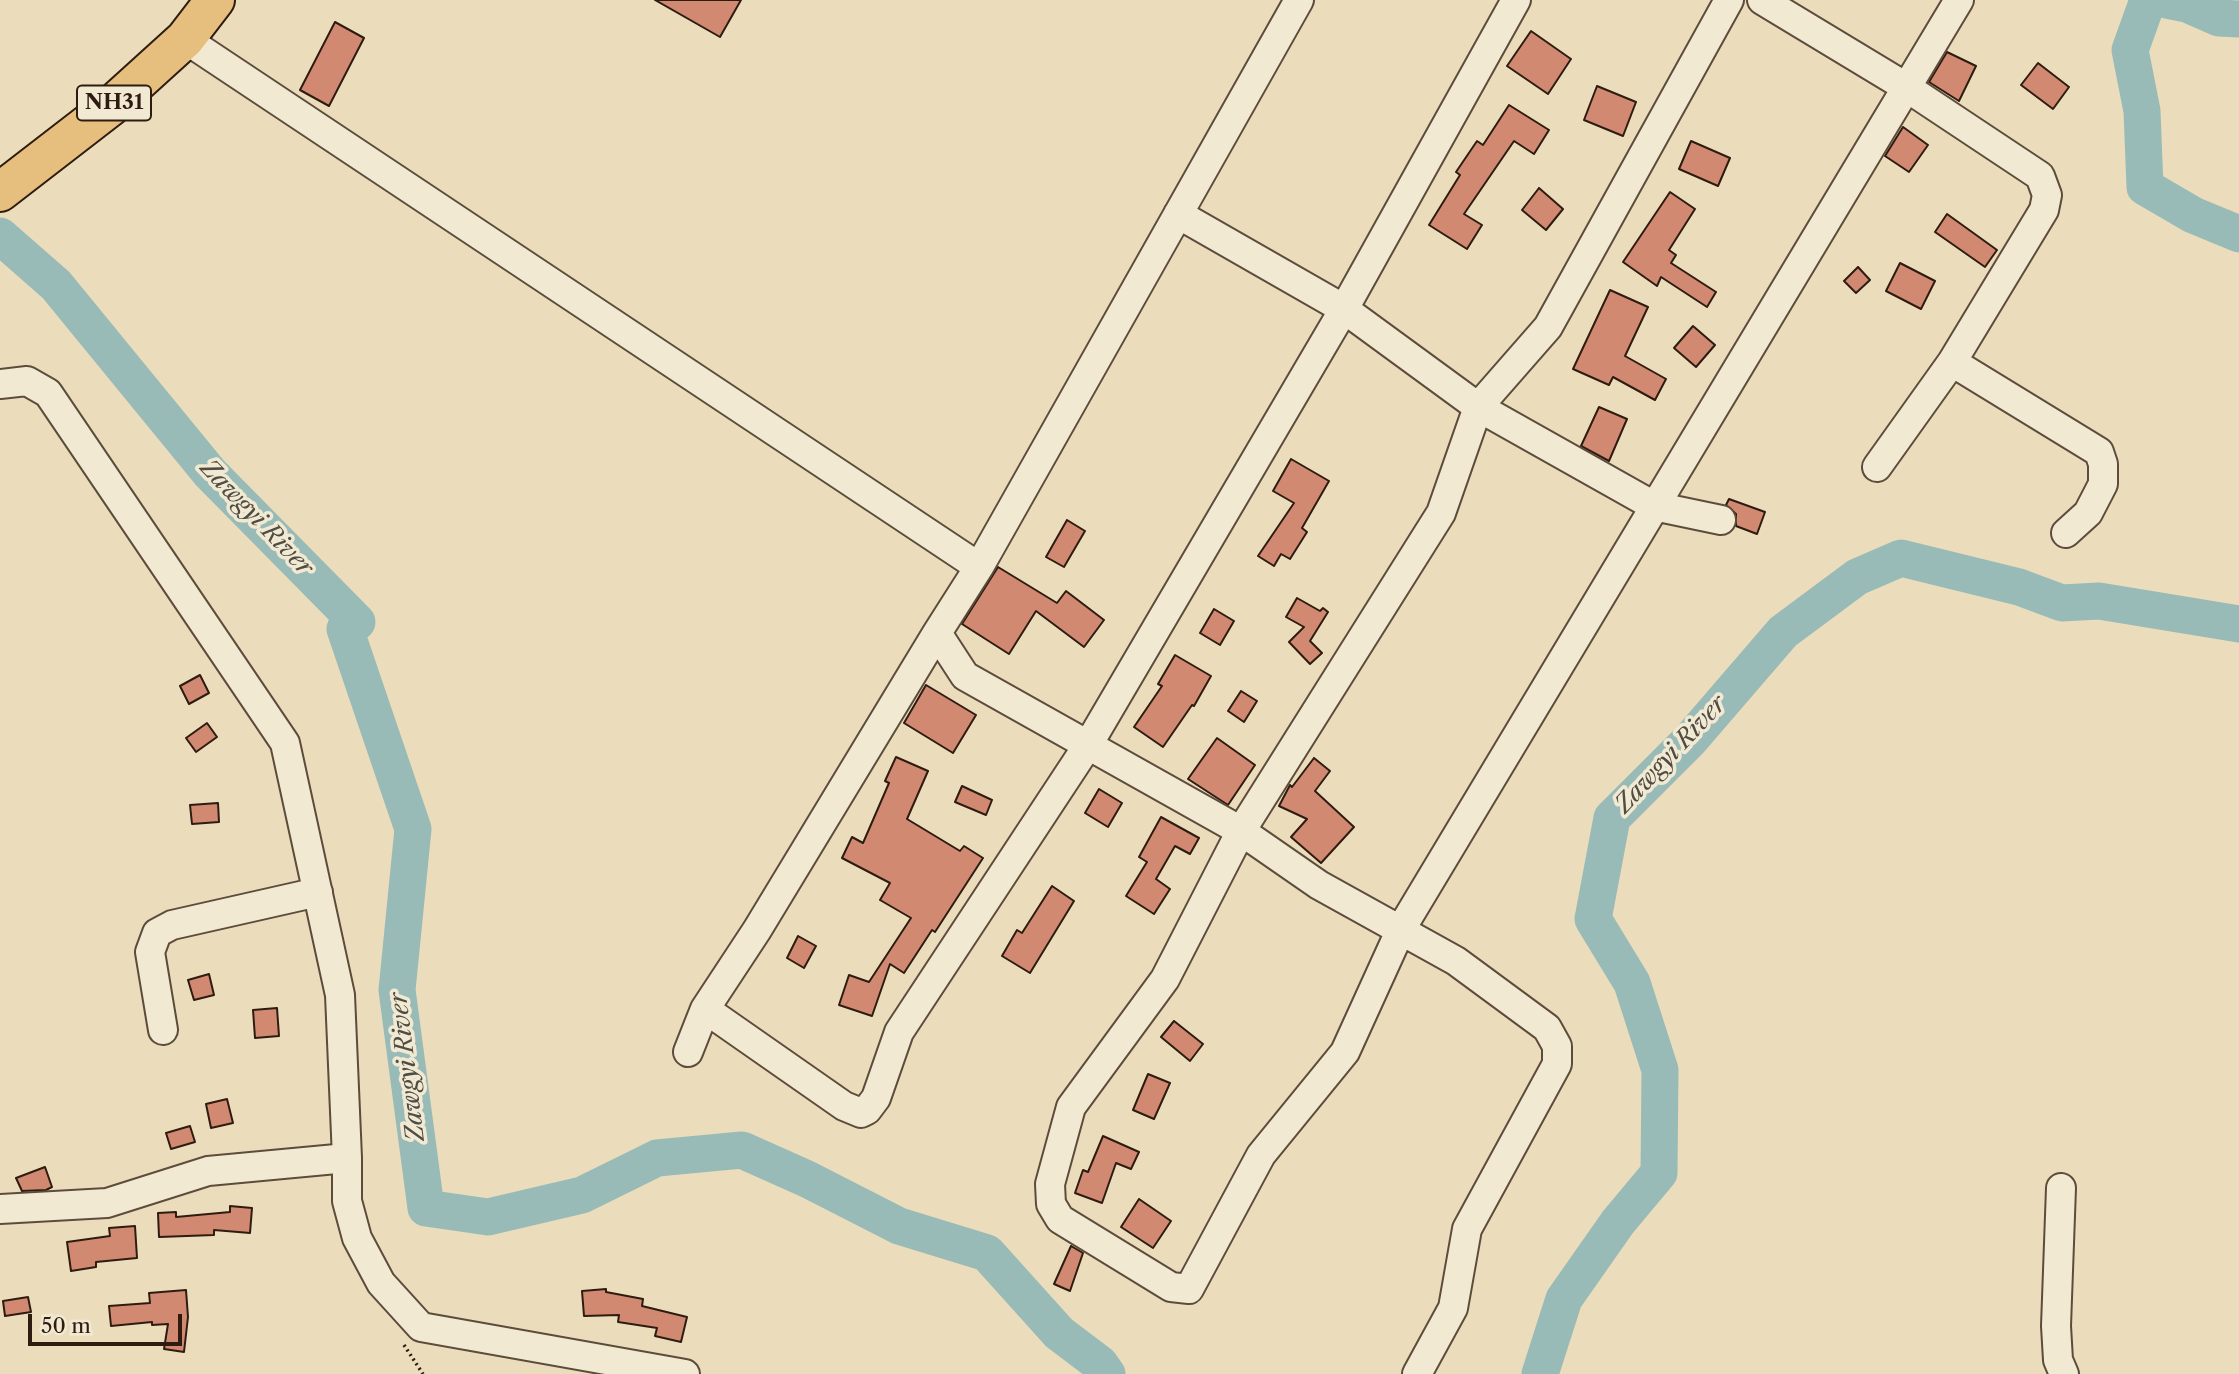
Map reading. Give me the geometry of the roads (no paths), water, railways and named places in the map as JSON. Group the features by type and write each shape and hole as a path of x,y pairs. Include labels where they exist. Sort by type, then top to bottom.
{"highway":[{"name":"NH31","path":"0,192 110,107 185,39 215,0"}],"street":[{"path":"688,1052 705,1009 757,930 979,567 1299,0"},
{"path":"705,1009 844,1106 861,1113 867,1110 876,1098 899,1032 1088,745 1344,309 1516,0"},
{"path":"1729,0 1548,327 1478,407 1441,513 1241,831 1165,979 1071,1107 1049,1184 1051,1204 1060,1219 1171,1287 1189,1289 1261,1155 1345,1052 1401,929 1959,0"},
{"path":"1762,0 1906,87 2040,176 2047,195 2043,210 1952,362 1877,467"},
{"path":"185,39 979,567"},
{"path":"1178,214 1344,309 1478,407 1654,506 1721,520"},
{"path":"1952,362 2099,452 2104,464 2103,484 2088,513 2066,533"},
{"path":"0,383 27,381 48,393 285,743 340,995 347,1202 357,1238 381,1283 421,1327 685,1374"},
{"path":"937,633 965,676 1241,831 1319,885 1456,961 1547,1028 1557,1046 1557,1064 1467,1229 1453,1308 1417,1374"},
{"path":"163,1030 150,952 157,933 172,925 318,892"},
{"path":"0,1209 107,1203 208,1171 347,1158"},
{"path":"2061,1188 2056,1326 2059,1360 2064,1374"}],"waterway":[{"name":"Zawgyi River","path":"2148,0 2130,50 2142,111 2145,187 2193,215 2239,234"},
{"name":"Zawgyi River","path":"2167,0 2187,4 2219,18 2239,19"},
{"name":"Zawgyi River","path":"0,236 56,285 210,473 357,622 345,629 413,829 397,990 426,1208 488,1217 582,1195 657,1158 742,1150 807,1179 899,1226 987,1253 1059,1333 1100,1364 1107,1374"},
{"name":"Zawgyi River","path":"1540,1374 1564,1299 1618,1222 1659,1173 1660,1070 1632,983 1593,919 1612,818 1690,740 1783,632 1857,577 1901,558 2019,587 2062,603 2099,601 2239,624"}]}
